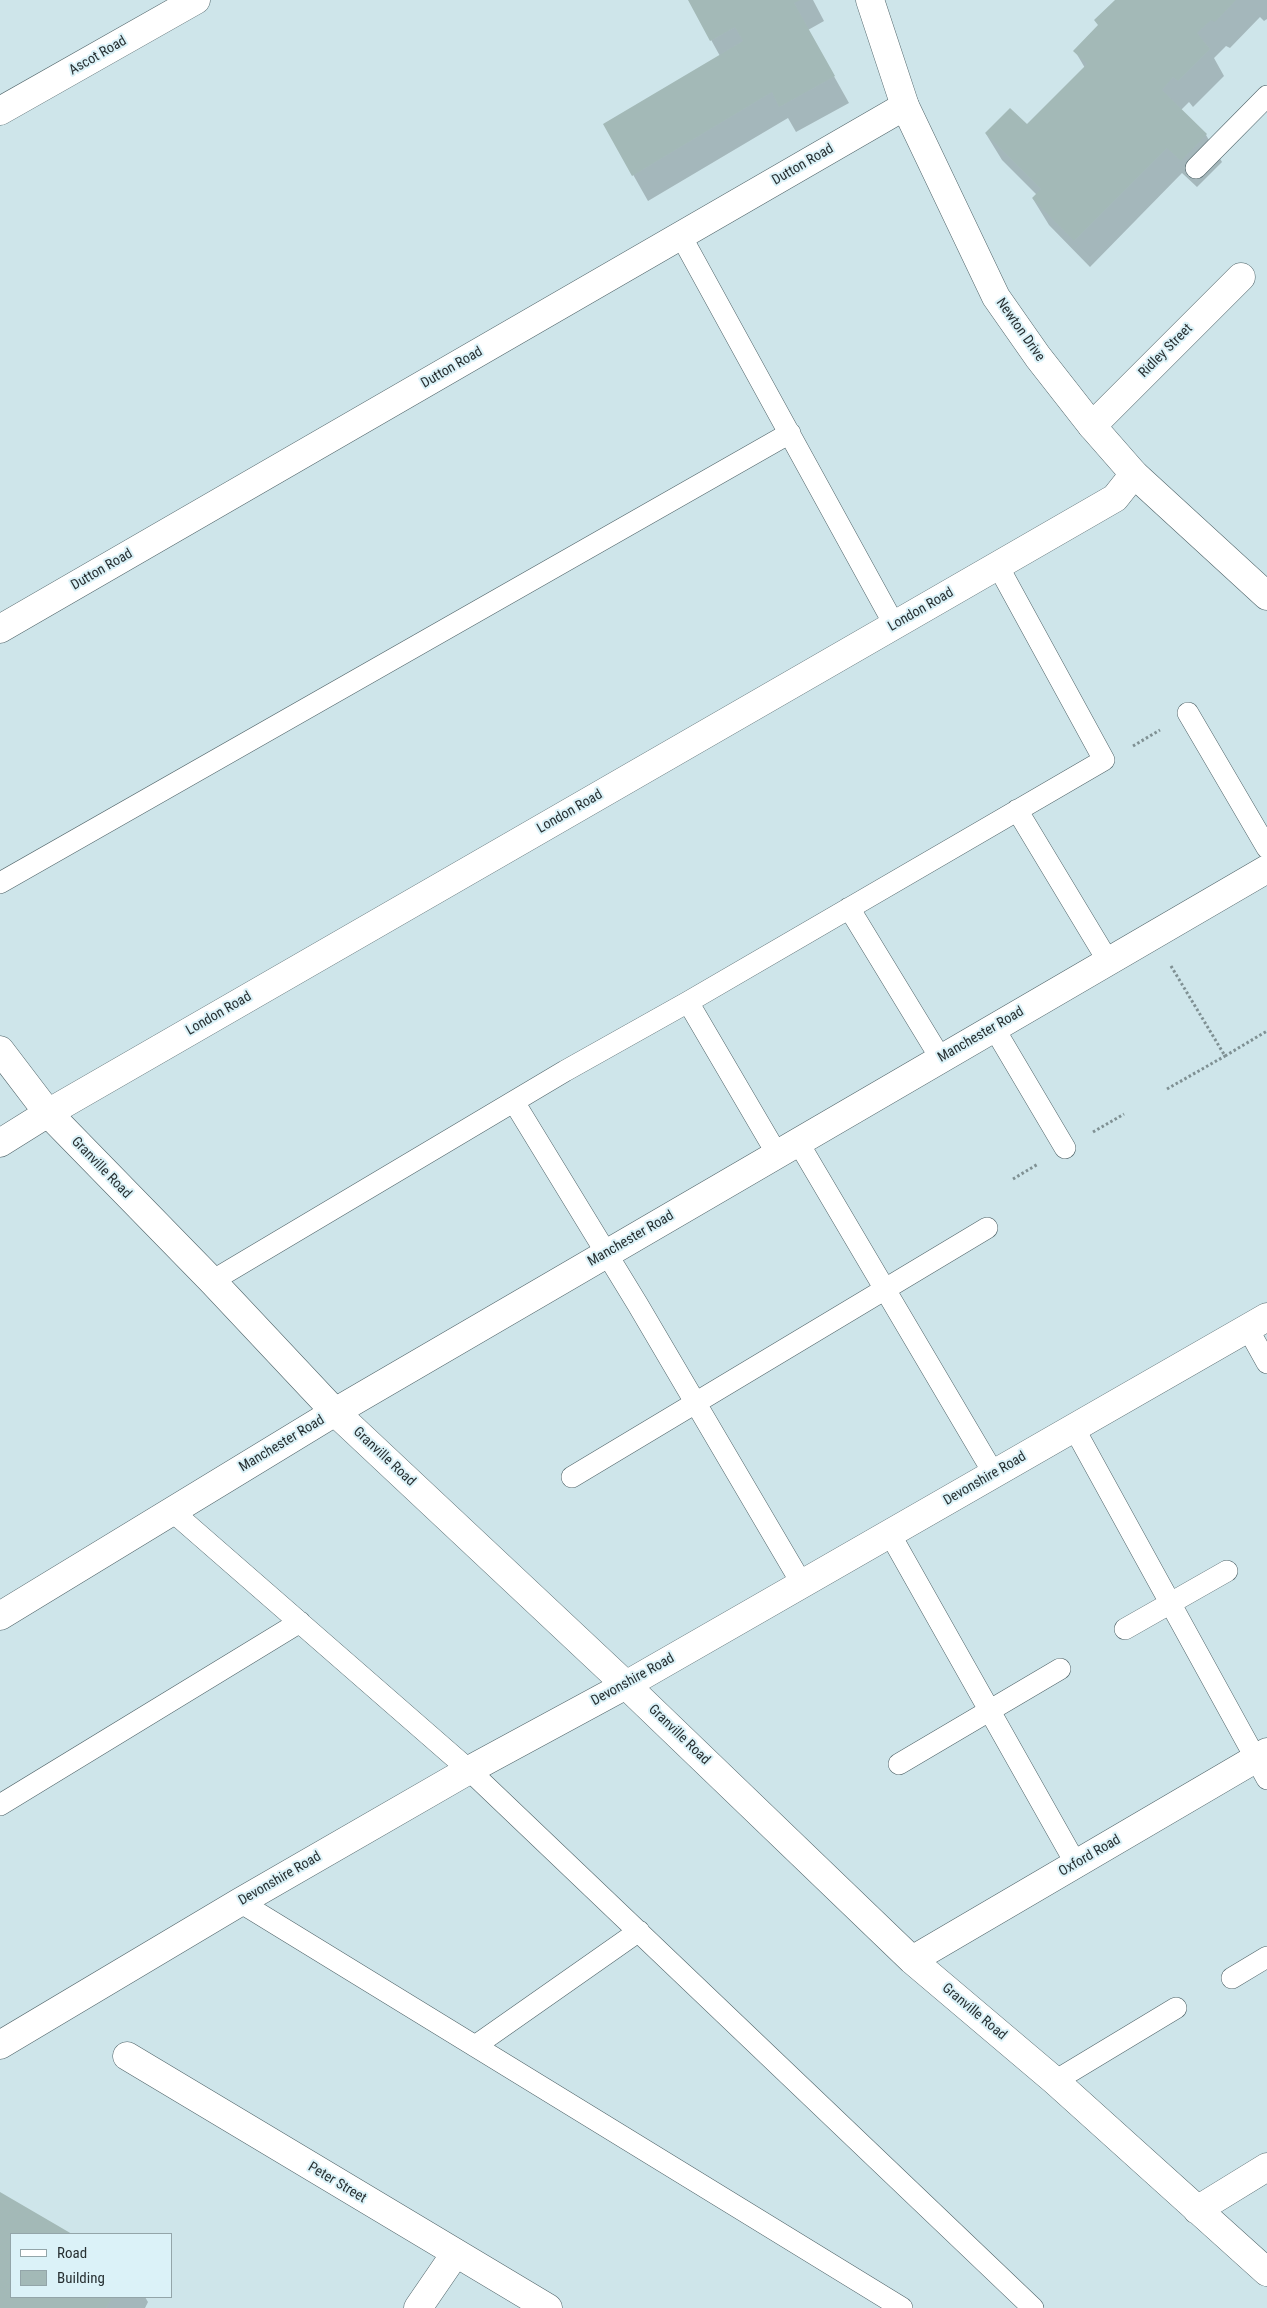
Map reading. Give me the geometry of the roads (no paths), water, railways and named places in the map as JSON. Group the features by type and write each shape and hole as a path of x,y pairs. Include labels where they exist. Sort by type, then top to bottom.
{"street":[{"name":"Ascot Road","path":"0,111 196,0"},
{"name":"Newton Drive","path":"870,0 905,106 996,297 1038,357 1092,426 1134,474 1265,590"},
{"name":"Dutton Road","path":"0,629 905,106"},
{"name":"Ridley Street","path":"1092,426 1240,277"},
{"name":"London Road","path":"0,1143 48,1113 1115,498 1134,474"},
{"name":"Manchester Road","path":"0,1616 335,1412 1267,869"},
{"name":"Granville Road","path":"0,1050 48,1113 212,1281 335,1412 626,1685 912,1960 1055,2082 1267,2272"},
{"name":"Devonshire Road","path":"0,2044 240,1902 469,1770 626,1685 1258,1323"},
{"name":"Oxford Road","path":"912,1960 1076,1864 1263,1763"},
{"name":"Peter Street","path":"127,2056 548,2308"},
{"path":"1197,2210 1267,2167"},
{"path":"418,2308 456,2254"}],"lane":[{"path":"1196,168 1267,96"},
{"path":"680,236 895,626"},
{"path":"0,883 790,433"},
{"path":"212,1281 514,1102 1104,760 998,566"},
{"path":"1188,713 1267,848"},
{"path":"1017,810 1108,961"},
{"path":"849,908 940,1059"},
{"path":"688,1002 885,1290 994,1474"},
{"path":"994,1028 1066,1148"},
{"path":"514,1102 607,1253 802,1584"},
{"path":"572,1477 987,1228"},
{"path":"1258,1323 1267,1363"},
{"path":"1074,1428 1169,1604 1263,1763"},
{"path":"172,1511 469,1770 1033,2308"},
{"path":"890,1534 1076,1864"},
{"path":"1125,1629 1226,1571"},
{"path":"0,1805 300,1622"},
{"path":"899,1764 1060,1669"},
{"path":"240,1902 902,2308"},
{"path":"475,2046 639,1931"},
{"path":"1232,1978 1267,1957"},
{"path":"1055,2082 1176,2008"}]}
